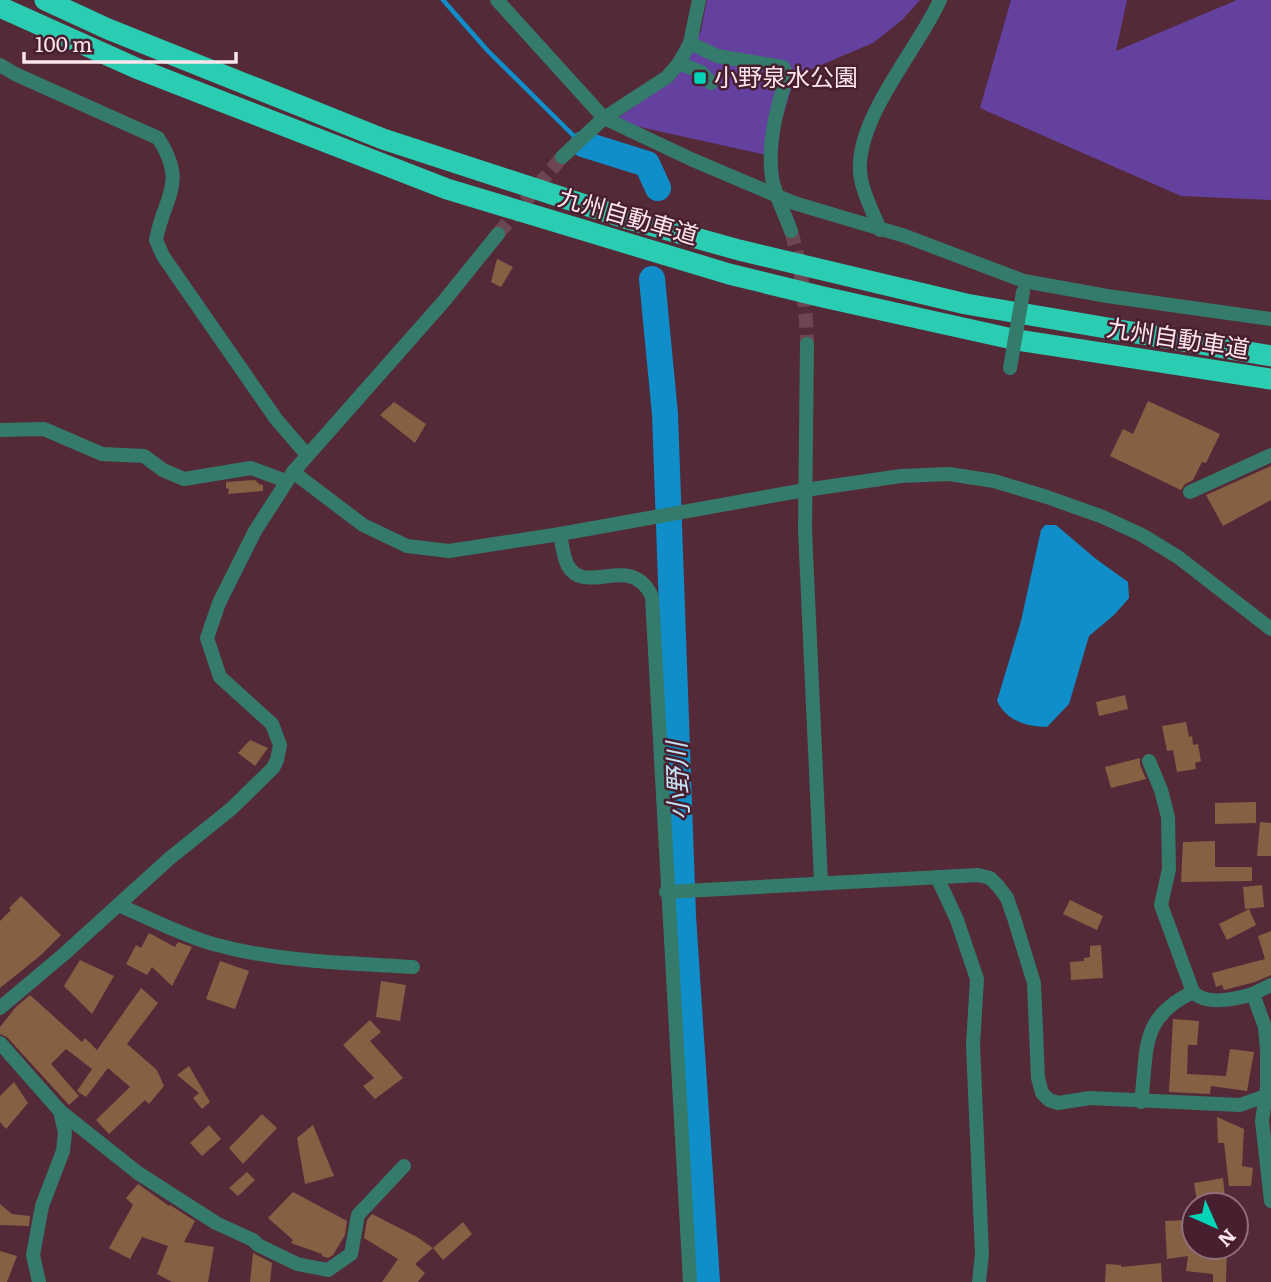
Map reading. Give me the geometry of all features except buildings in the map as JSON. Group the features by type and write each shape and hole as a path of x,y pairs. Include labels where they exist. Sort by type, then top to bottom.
{"highway":[{"name":"九州自動車道","path":"45,0 108,29 383,139 628,219 739,250 966,304 1271,356"},
{"name":"九州自動車道","path":"0,7 136,68 434,184 729,274 1017,340 1271,379"}],"street":[{"path":"497,0 604,118 778,196 917,240 1023,287 1271,319"},
{"path":"562,157 604,118 667,77 690,43 699,0"},
{"path":"880,230 861,179 861,148 871,121 940,0"},
{"path":"690,43 717,56 783,67 787,75 772,130 772,180 791,231"},
{"path":"679,63 701,72 711,83"},
{"path":"0,65 158,138 169,155 173,187 156,240 163,256 276,419 307,455"},
{"path":"0,1008 231,808 273,768 279,745 272,724 220,677 207,638 219,603 249,543 290,477 444,301 498,233"},
{"path":"1010,368 1023,287"},
{"path":"807,344 805,490 821,882"},
{"path":"0,430 44,429 102,454 144,456 163,470 184,479 251,468 290,477 363,524 407,546 449,551 901,476 949,474 995,481 1103,516 1142,536 1178,557 1271,629"},
{"path":"1190,492 1271,455"},
{"path":"560,534 565,559 575,573 586,577 638,577 646,584 652,597 671,892 690,1282"},
{"path":"1149,761 1168,817 1169,869 1161,905 1193,992 1205,1000 1241,998 1271,985"},
{"path":"671,892 978,875 990,878 1006,898 1034,983 1038,1078 1042,1093 1049,1100 1058,1103 1090,1098 1240,1105 1268,1096"},
{"path":"937,877 957,920 976,979 973,1045 982,1254 979,1282"},
{"path":"117,905 214,944 254,953 314,961 413,967"},
{"path":"1141,1102 1153,1024 1167,1007 1193,992"},
{"path":"1253,994 1265,1027 1268,1096 1262,1121 1271,1201"},
{"path":"0,1043 60,1111 138,1173 216,1223 297,1264 328,1270 351,1254 358,1215 404,1166"},
{"path":"39,1282 33,1255 42,1206 62,1151 65,1133 60,1111"}],"shaded area":[{"path":"707,0 920,0 902,20 873,43 795,76 771,156 613,121 677,77 701,31"},
{"path":"1011,0 1127,0 1116,51 1237,0 1271,0 1271,200 1181,196 980,108"}],"water":[{"path":"1045,525 1056,525 1128,582 1129,598 1089,636 1069,704 1047,727 1011,718 997,701 1021,621 1041,530"}],"waterway":[{"path":"443,0 488,51 577,139"},
{"name":"小野川","path":"583,144 647,164 658,188"},
{"name":"小野川","path":"652,279 665,414 683,916 707,1282"}],"tunnel":[{"path":"498,234 562,157"},
{"path":"791,231 803,287 807,344"}],"place":[{"name":"小野泉水公園","path":"700,78"}]}
